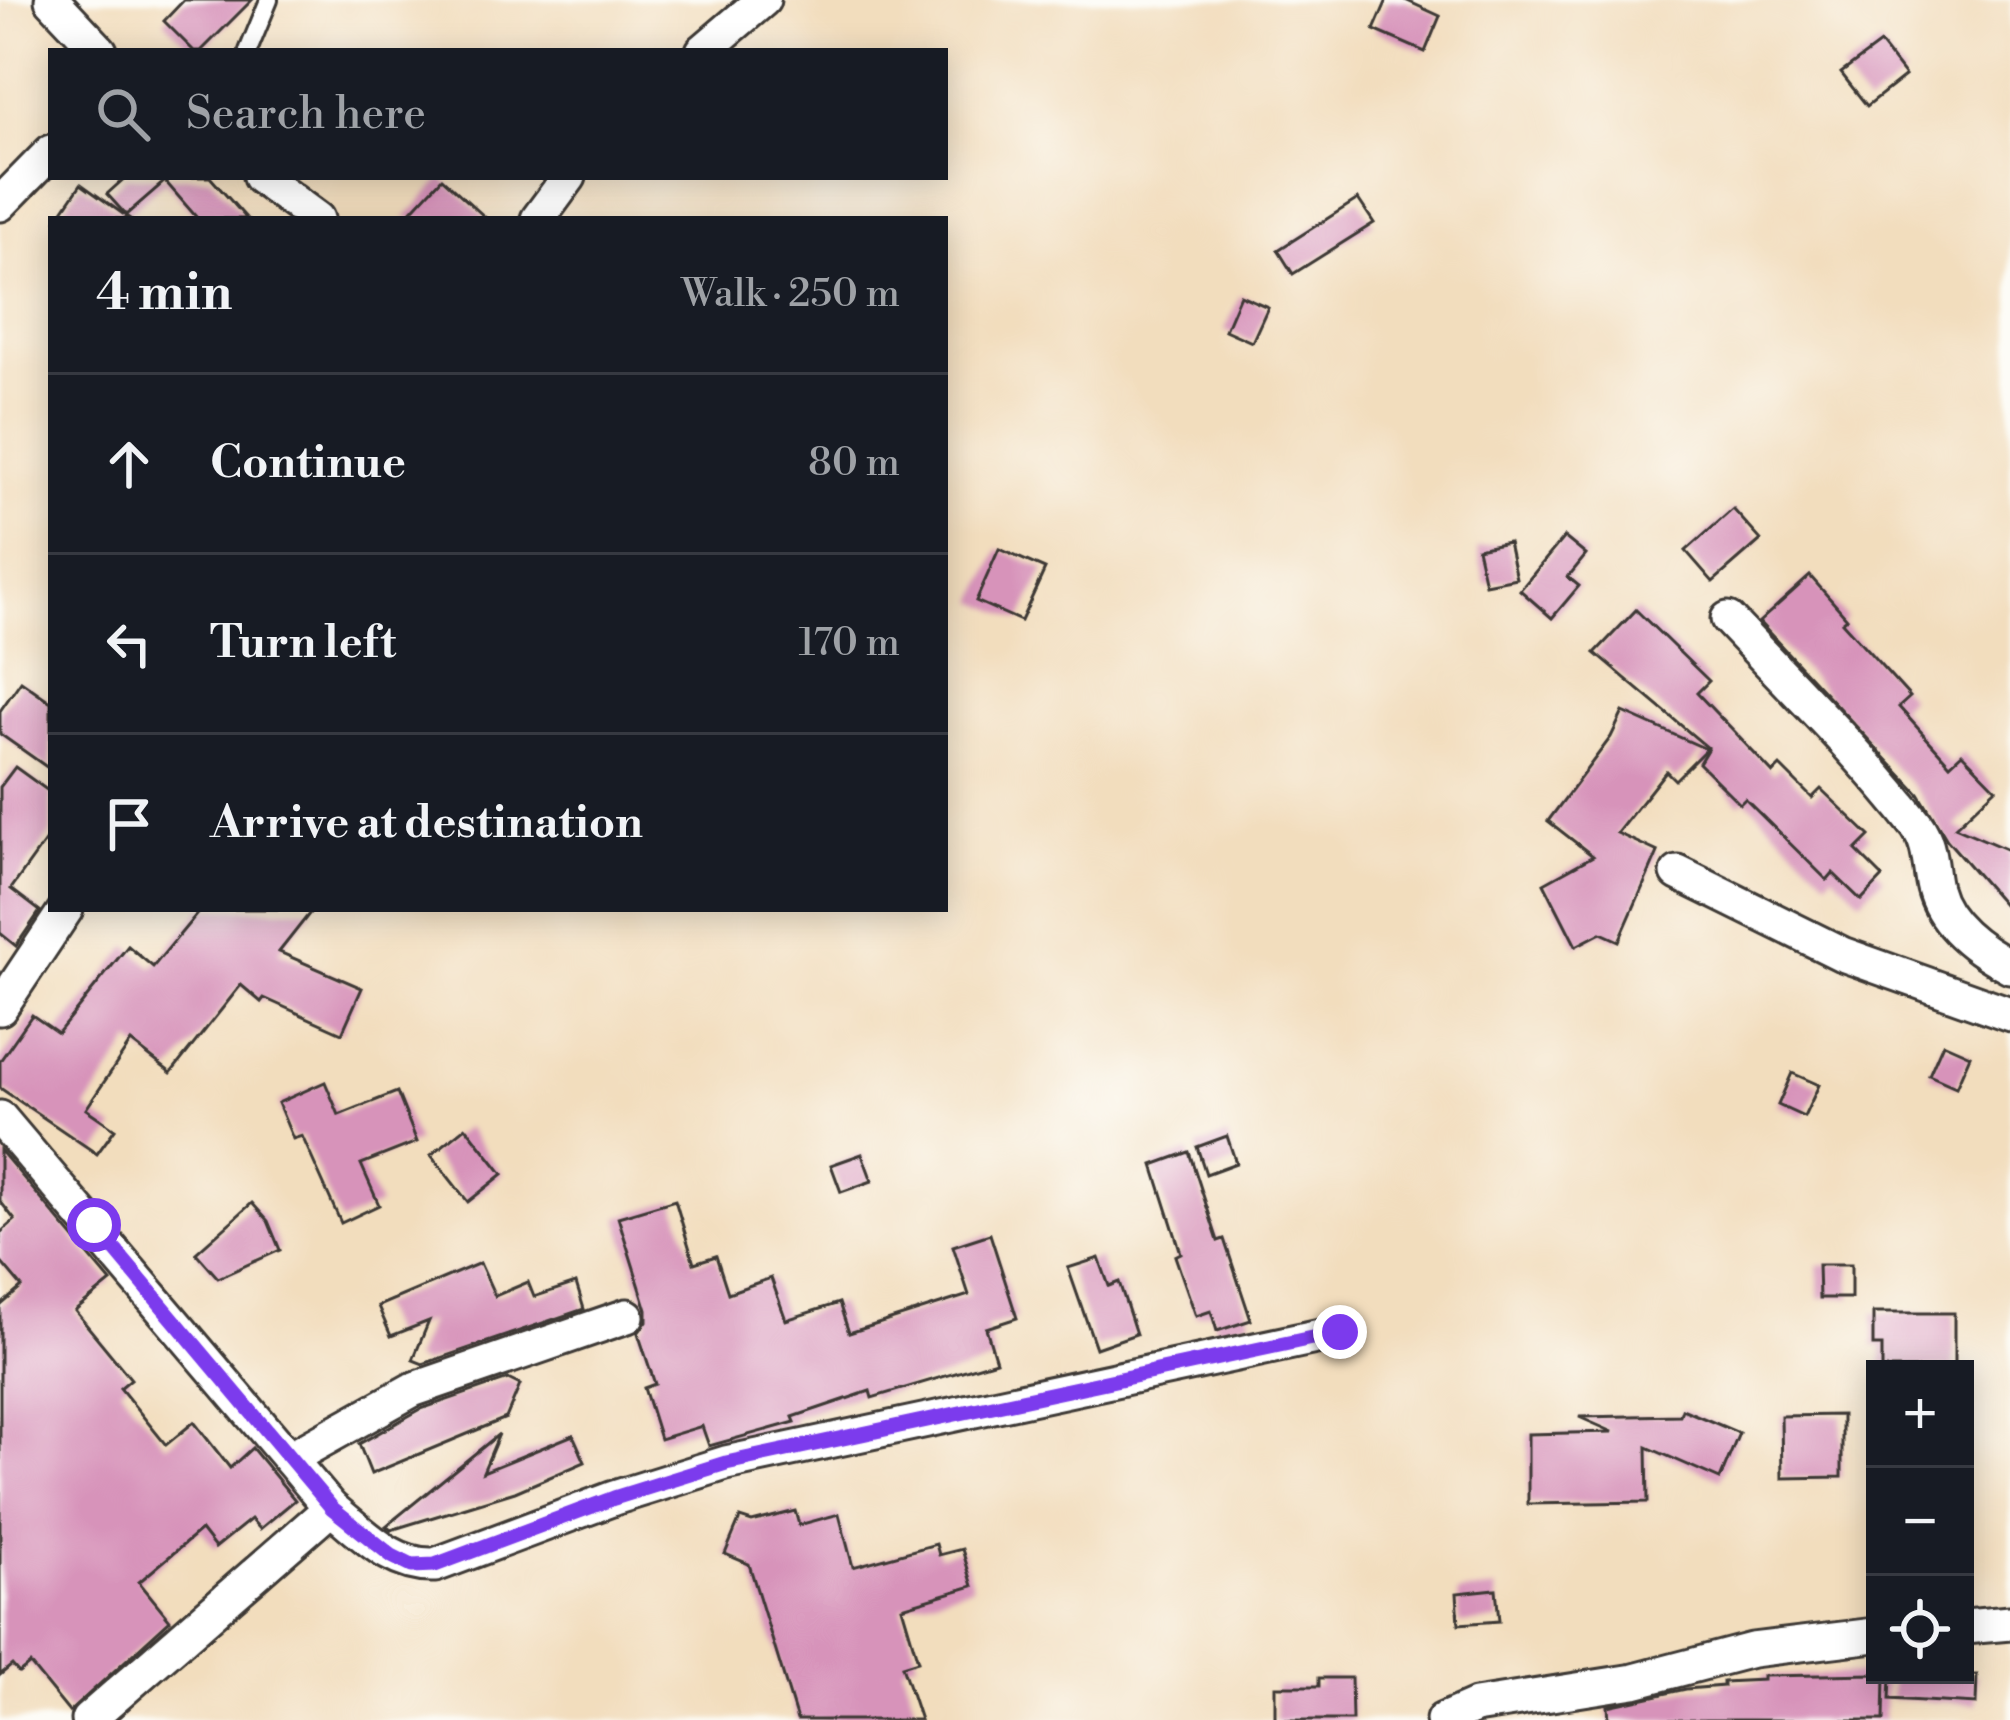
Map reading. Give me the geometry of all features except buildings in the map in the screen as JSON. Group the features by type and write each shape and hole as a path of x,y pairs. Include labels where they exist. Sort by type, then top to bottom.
{"street":[{"path":"52,0 97,48"},
{"path":"707,48 763,0"},
{"path":"0,204 48,155"},
{"path":"264,180 313,216"},
{"path":"540,216 567,180"},
{"path":"1728,619 1922,833 1934,891 1950,921 1986,954 2010,966"},
{"path":"1678,873 1842,954 2010,1014"},
{"path":"0,1008 65,912"},
{"path":"0,1118 332,1508 392,1556 412,1566 435,1565 614,1498 726,1463 1340,1332"},
{"path":"290,1459 412,1390 627,1316"},
{"path":"88,1720 332,1508"},
{"path":"1974,1627 2010,1624"},
{"path":"1443,1720 1475,1706 1634,1681 1752,1650 1866,1636"}],"lane":[{"path":"249,48 269,0"}],"route":[{"path":"94,1225 332,1508 392,1556 412,1566 435,1565 614,1498 726,1463 1340,1332"}]}
